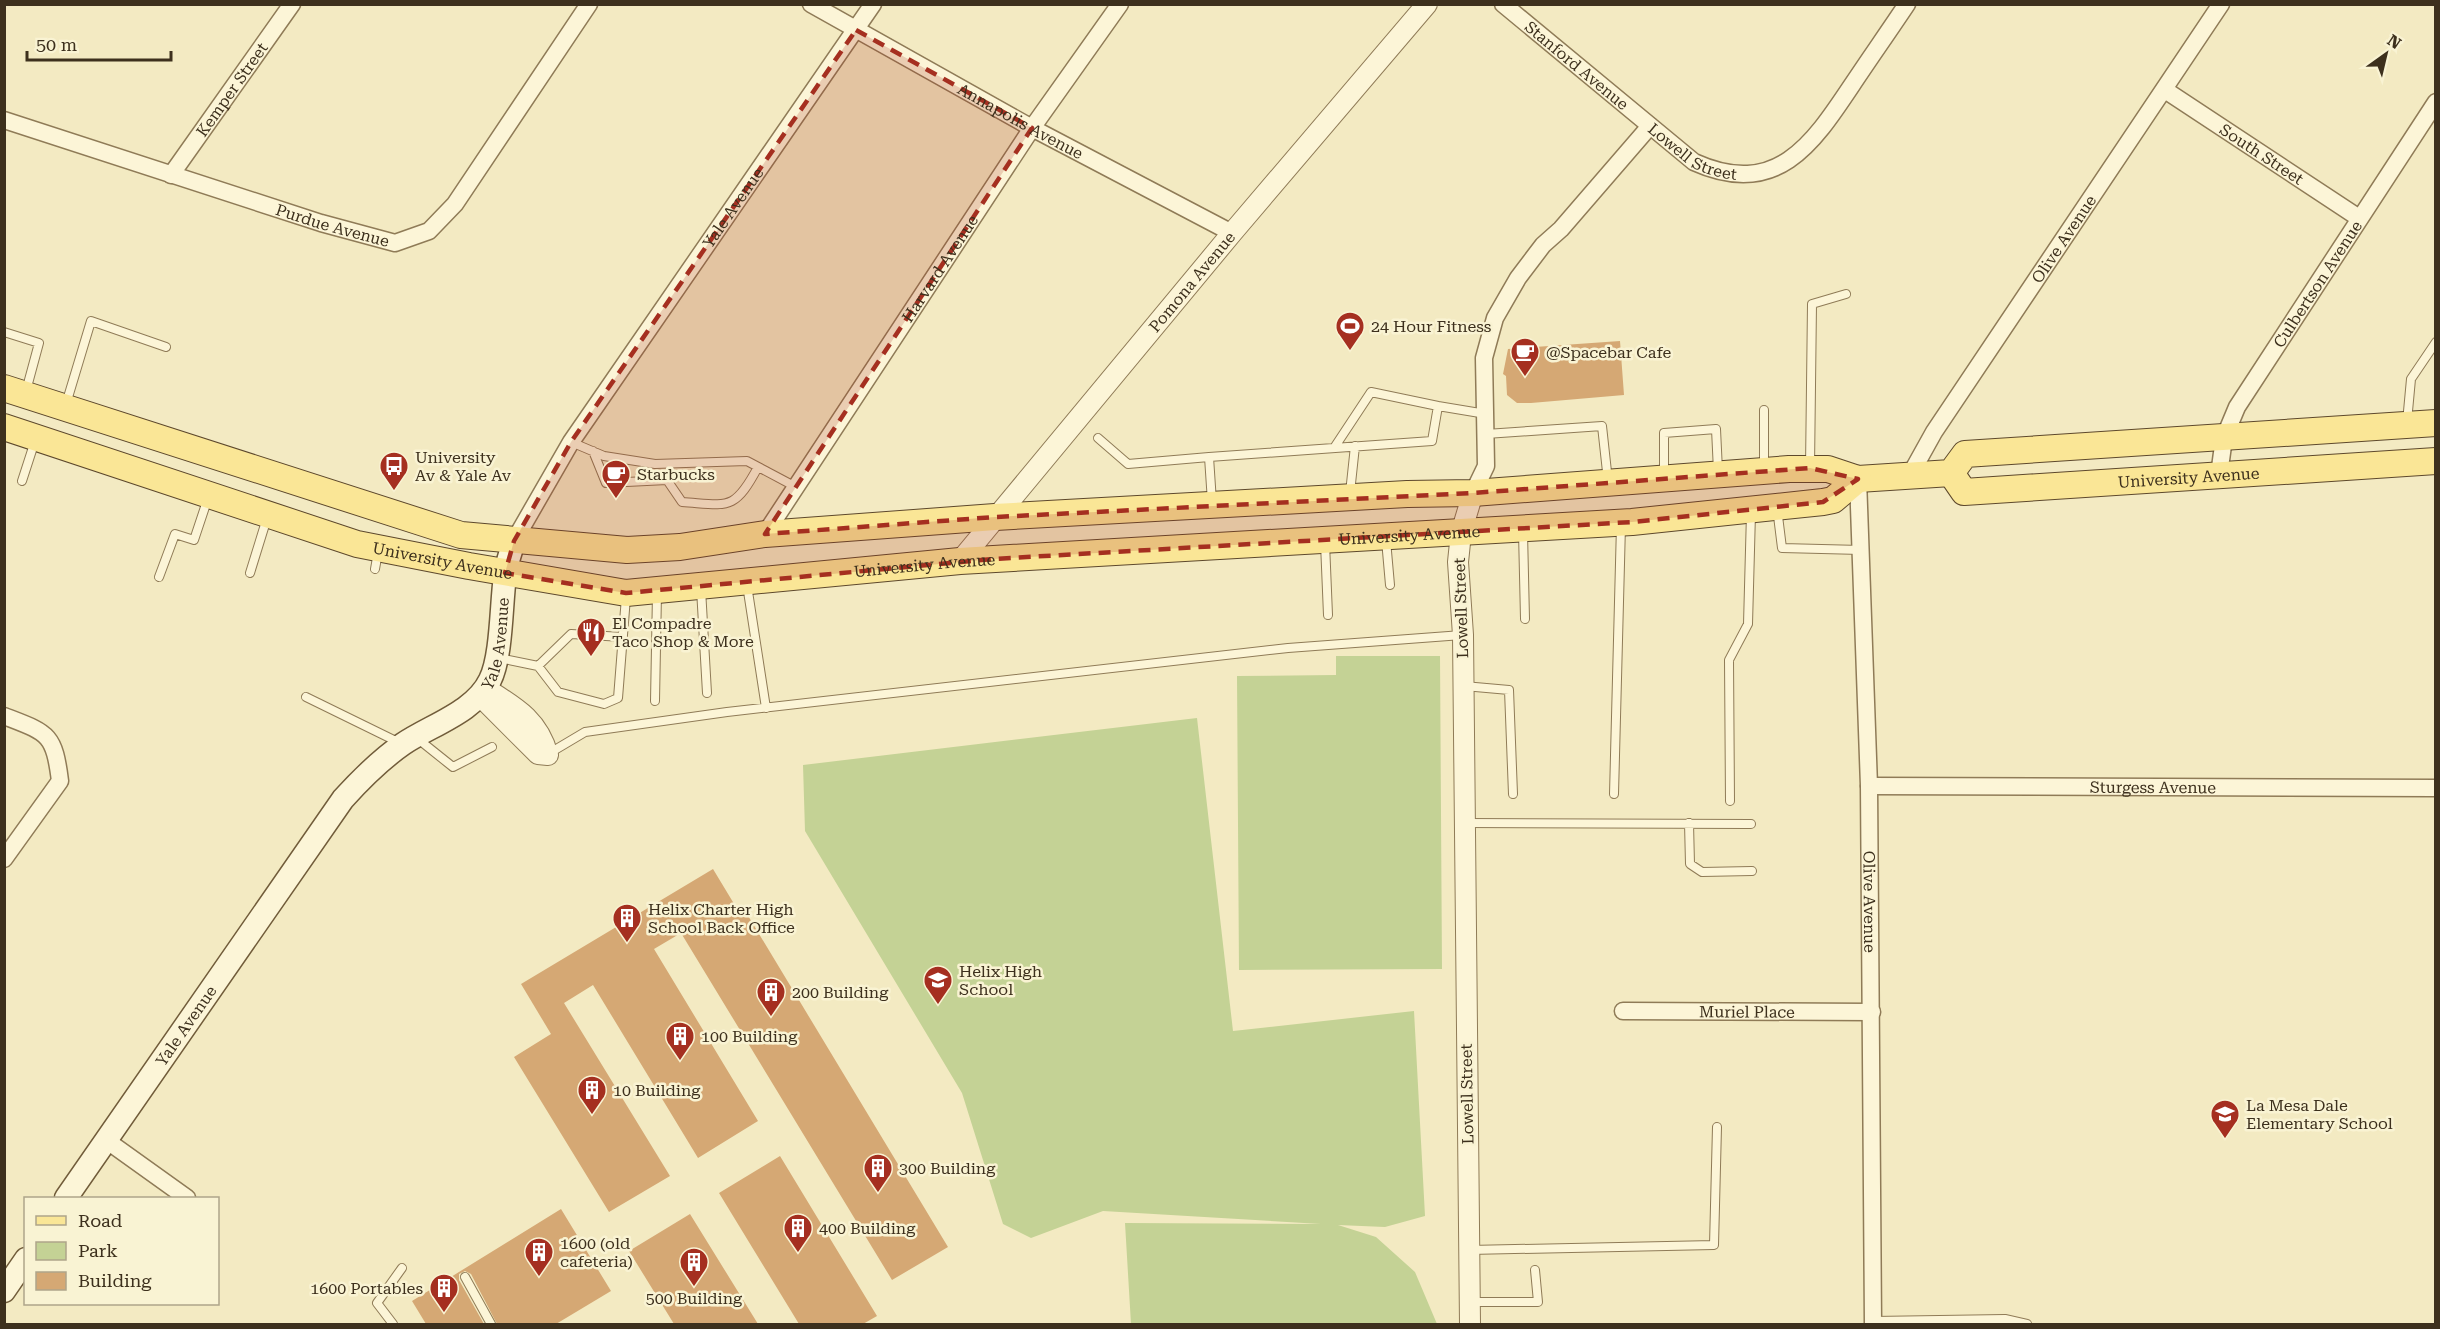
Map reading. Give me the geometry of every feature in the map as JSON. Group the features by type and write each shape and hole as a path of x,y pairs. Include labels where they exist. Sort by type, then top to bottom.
{"main road":[{"name":"University Avenue","path":"15,391 461,535 627,550 680,547 765,534 995,516 1350,497 1473,493 1764,470 1828,469 1858,479 1951,473 1964,492 2436,461"},
{"path":"1951,473 1965,454 2436,423"},
{"name":"University Avenue","path":"4,427 268,514 376,559 505,573 626,592 960,561 1461,533 1777,508 1833,500 1858,479"},
{"name":"Yale Avenue","path":"67,1197 343,799 368,771 409,740 464,709 482,692 491,679 496,657 505,573 514,541"},
{"path":"4,1291 24,1262"}],"street":[{"name":"Kemper Street","path":"171,175 291,4"},
{"name":"Purdue Avenue","path":"4,120 171,175 395,243 429,231 455,204 589,4"},
{"name":"Annapolis Avenue","path":"811,4 1032,128 1232,233"},
{"name":"Yale Avenue","path":"514,541 572,442 873,4"},
{"name":"Harvard Avenue","path":"765,534 1032,128 1120,4"},
{"name":"Pomona Avenue","path":"960,561 1232,233 1427,4"},
{"name":"Stanford Avenue","path":"1503,4 1650,126"},
{"name":"Lowell Street","path":"1470,1324 1463,635 1458,562 1461,533 1473,493 1485,466 1484,358 1494,318 1518,278 1543,245 1561,229 1650,126 1694,162 1718,171 1759,172 1788,162 1811,143 1821,131 1907,4"},
{"name":"Olive Avenue","path":"1910,477 1934,432 2221,4"},
{"name":"South Street","path":"2165,90 2359,218"},
{"name":"Culbertson Avenue","path":"2219,475 2224,438 2237,406 2436,102"},
{"name":"Olive Avenue","path":"1858,479 1869,786 1873,1323"},
{"path":"482,692 538,754 548,754"},
{"path":"4,716 39,730 56,749 60,781 4,859"},
{"name":"Sturgess Avenue","path":"1869,786 2436,788"},
{"name":"Muriel Place","path":"1623,1011 1872,1012"},
{"path":"106,1140 186,1197"}],"lane":[{"path":"1810,468 1812,304 1846,294"},
{"path":"65,407 91,321 166,347"},
{"path":"4,332 39,343 15,391"},
{"path":"2407,425 2411,379 2436,342"},
{"path":"1334,448 1371,392 1486,414"},
{"path":"1098,438 1128,464 1432,441 1438,406"},
{"path":"1764,410 1764,470"},
{"path":"1486,434 1602,426 1608,481"},
{"path":"1664,477 1664,434 1716,429 1718,474"},
{"path":"22,481 36,438"},
{"path":"572,442 604,456 655,464 747,461 796,487"},
{"path":"1350,497 1355,446"},
{"path":"593,451 606,483 667,480 682,502 728,505 744,493 758,467"},
{"path":"1209,457 1212,505"},
{"path":"159,577 175,534 194,540 209,495"},
{"path":"1777,508 1782,548 1862,550"},
{"path":"1730,801 1729,660 1748,624 1751,510"},
{"path":"250,573 268,514"},
{"path":"1614,794 1622,522"},
{"path":"1523,528 1525,619"},
{"path":"1386,537 1390,585"},
{"path":"1325,540 1328,615"},
{"path":"746,581 766,708"},
{"path":"701,585 707,693"},
{"path":"655,700 657,590"},
{"path":"496,657 538,666 558,692 604,704 618,698 626,592"},
{"path":"538,666 571,634 623,637"},
{"path":"548,754 585,732 766,708 1288,648 1463,635"},
{"path":"1463,686 1509,690 1513,794"},
{"path":"306,697 409,740 453,767 492,747"},
{"path":"1465,823 1750,824"},
{"path":"1689,823 1690,864 1695,869 1702,872 1752,871"},
{"path":"1469,1250 1714,1245 1718,1126"},
{"path":"393,1324 377,1303 402,1268"},
{"path":"1469,1302 1539,1302 1535,1270"},
{"path":"465,1277 491,1324"},
{"path":"1873,1323 2005,1319 2027,1324"}],"highlighted area":[{"path":"856,30 1032,128 765,534 995,517 1473,493 1810,468 1858,479 1823,502 1632,522 993,559 626,593 505,573 514,541 571,442"}],"green space":[{"path":"1336,656 1440,656 1442,969 1239,970 1237,676 1336,675"},
{"path":"1197,718 1233,1031 1414,1011 1425,1216 1385,1227 1338,1225 1376,1237 1415,1272 1437,1324 1131,1324 1125,1223 1321,1224 1103,1211 1031,1238 1003,1224 962,1093 805,831 803,765"}],"building":[{"path":"1620,341 1624,395 1517,403 1507,395 1506,376 1503,374 1508,349"},
{"path":"713,869 742,917 747,914 948,1247 892,1280 681,933 654,949 758,1121 698,1158 593,985 564,1003 670,1176 609,1212 514,1057 551,1034 521,984"},
{"name":"400 Building","path":"780,1156 877,1316 863,1324 799,1324 719,1193"},
{"name":"1600 (old cafeteria)","path":"561,1209 611,1291 556,1324 497,1324 471,1274 465,1271 459,1274 459,1280 484,1324 426,1324 412,1301"},
{"name":"500 Building","path":"690,1214 758,1324 674,1324 629,1251"}],"place":[{"name":"24 Hour Fitness","path":"1350,352"},
{"name":"@Spacebar Cafe","path":"1525,378"},
{"name":"University Av & Yale Av","path":"394,492"},
{"name":"Starbucks","path":"616,500"},
{"name":"El Compadre Taco Shop & More","path":"591,658"},
{"name":"Helix Charter High School Back Office","path":"627,944"},
{"name":"Helix High School","path":"938,1006"},
{"name":"200 Building","path":"771,1018"},
{"name":"100 Building","path":"680,1062"},
{"name":"10 Building","path":"592,1116"},
{"name":"La Mesa Dale Elementary School","path":"2225,1140"},
{"name":"300 Building","path":"878,1194"},
{"name":"400 Building","path":"798,1254"},
{"name":"1600 (old cafeteria)","path":"539,1278"},
{"name":"500 Building","path":"694,1288"},
{"name":"1600 Portables","path":"444,1314"}]}
